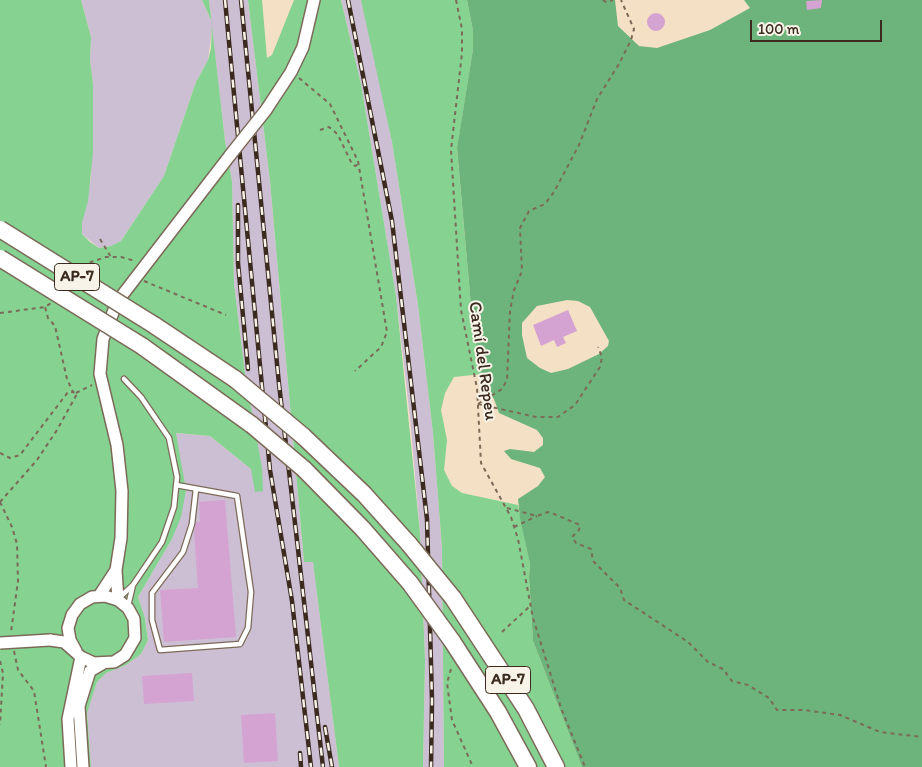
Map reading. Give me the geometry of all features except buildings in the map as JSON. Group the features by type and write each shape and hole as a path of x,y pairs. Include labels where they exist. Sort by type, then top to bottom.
{"highway":[{"name":"AP-7","path":"0,229 154,325 235,380 303,436 364,494 409,544 453,598 526,709 556,767"},
{"name":"AP-7","path":"0,258 142,346 252,424 304,469 362,528 410,583 498,712 528,767"},
{"path":"498,712 517,767"}],"street":[{"path":"118,600 116,570 121,538 122,491 117,445 101,379 100,357 107,324 117,302 134,278 266,110 291,72 303,47 314,0"},
{"path":"70,767 68,720 79,654 70,640 68,628 72,615 80,604 99,596 116,570"},
{"path":"82,767 79,706 90,671 102,664 120,659 133,644 136,625 128,608 118,600 99,596"},
{"path":"50,640 68,628"},
{"path":"0,643 50,640 64,642 79,654 102,664"},
{"path":"70,754 76,757 77,767"}],"lane":[{"path":"118,600 133,584 162,542 174,507 177,477 169,438 141,397 124,379"},
{"path":"176,485 237,496 251,592 248,628 240,644 160,650 152,620 152,593 183,552 192,524 196,489"},
{"path":"128,608 133,584"}],"path":[{"name":"Camí del Repeu","path":"456,0 462,29 462,58 451,150 460,310 478,404 481,463 507,508 514,527 530,606 561,708 585,767"},
{"path":"603,0 606,2 613,0"},
{"path":"478,404 502,389 508,380 510,311 514,290 522,271 520,228 529,211 545,204 554,192 590,121 597,99 620,64 632,40 634,29 621,0"},
{"path":"291,72 330,104 359,164 387,332 381,347 355,371"},
{"path":"320,130 329,127 333,130 338,135 352,164 355,166 359,164"},
{"path":"100,239 111,257"},
{"path":"134,278 226,315"},
{"path":"0,313 45,307 48,318 55,326 66,379 72,392"},
{"path":"478,404 536,418 558,417 575,404 600,367 602,357 598,347"},
{"path":"0,453 10,458 20,455 68,392 76,393 101,379"},
{"path":"0,502 37,460 75,398 76,393"},
{"path":"507,508 537,516"},
{"path":"514,527 548,512 580,525 579,530 572,537 576,543 591,549 593,561 610,581 616,584 624,600 688,642 708,662 723,669 732,681 748,685 770,698 777,710 804,710 840,715 880,732 922,736"},
{"path":"502,632 530,606"},
{"path":"0,661 4,673 0,725"},
{"path":"451,669 447,683 452,720 473,767"}],"shaded area":[{"path":"81,0 202,0 211,20 209,0 248,0 270,181 304,562 313,561 339,767 91,767 87,712 97,682 106,673 126,665 141,654 148,640 145,618 138,597 172,539 186,490 175,433 210,436 251,469 245,374 234,284 232,181 225,141 212,29 208,60 196,82 164,176 121,241 111,246 99,248 82,234 82,223 91,177 93,84 90,60 91,37"},
{"path":"341,0 361,0 373,46 392,142 418,305 433,433 442,548 444,767 423,767 425,660 420,533 410,418 396,296 361,84"}],"green space":[{"path":"0,0 81,0 91,37 90,60 93,84 93,153 88,201 82,223 82,234 90,242 99,248 111,246 121,241 164,176 196,82 208,60 211,48 212,25 225,141 232,181 234,284 245,374 262,468 263,491 255,492 251,469 210,436 176,433 186,490 181,517 172,539 138,597 145,618 148,640 141,654 126,665 106,673 97,682 87,713 91,767 0,767"},
{"path":"202,0 209,0 211,21"},
{"path":"248,0 262,0 267,58 272,55 294,0 341,0 361,84 396,296 420,533 425,660 423,767 339,767 313,562 304,562 270,181"},
{"path":"361,0 467,0 473,31 473,49 457,149 473,328 482,374 454,377 445,393 441,410 447,440 444,470 452,486 462,493 518,505 530,564 529,577 533,641 582,767 444,767 442,548 433,433 418,305 392,142"},
{"path":"467,0 615,0 618,26 639,46 657,48 710,30 750,8 744,0 922,0 922,767 582,767 533,641 529,577 530,564 518,499 538,486 545,477 540,468 511,459 504,451 510,449 534,452 543,445 543,438 537,430 499,413 494,399 484,387 473,328 457,148 473,49 473,31","holes":["567,300 578,301 590,307 609,341 608,346 599,354 568,369 551,373 540,368 527,358 522,335 522,323 537,306"]}],"railway":[{"path":"225,0 270,470 292,601 311,767"},
{"path":"241,0 279,384 323,767"},
{"path":"348,0 392,221 427,519 432,700 431,767"},
{"path":"238,205 238,263 248,369"},
{"path":"325,727 332,767"},
{"path":"300,753 301,767"}]}
